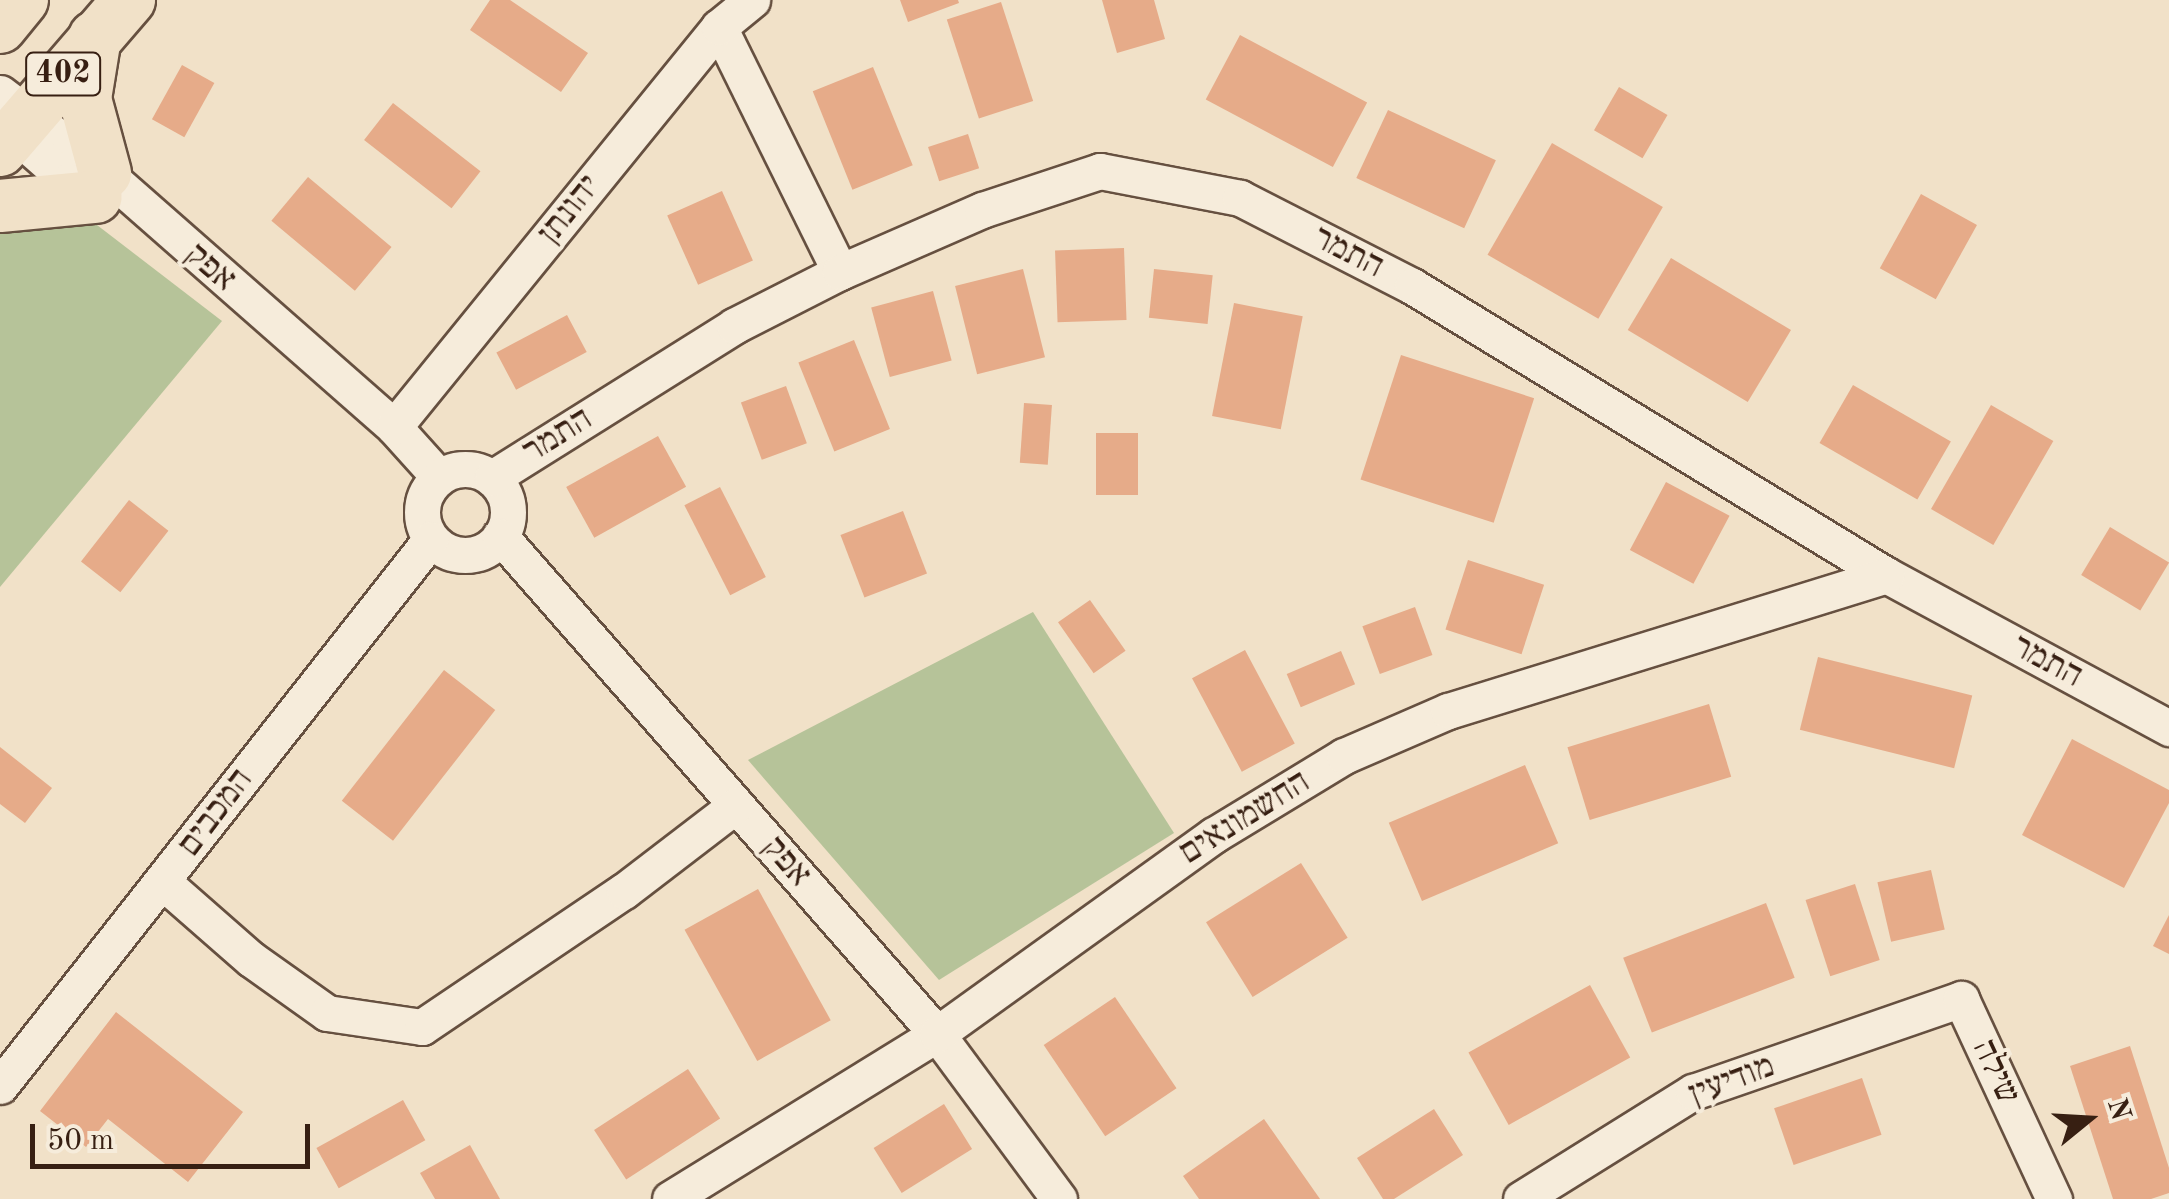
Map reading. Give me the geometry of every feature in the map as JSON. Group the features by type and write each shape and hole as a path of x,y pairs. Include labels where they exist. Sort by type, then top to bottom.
{"main road":[{"name":"402","path":"0,27 22,0"},
{"name":"402","path":"9,122 112,19"},
{"path":"0,206 101,185 85,99 112,19"}],"street":[{"name":"יהונתן","path":"394,426 720,27 752,0"},
{"path":"720,27 840,272"},
{"name":"אפק","path":"9,122 157,222 394,426 439,477"},
{"name":"התמר","path":"492,478 734,326 840,272 982,210 1100,171 1240,198 1412,286 1886,574 2169,728"},
{"path":"466,469 492,478 508,512 500,536 467,555 432,539 423,499 439,477 466,469"},
{"name":"אפק","path":"500,536 936,1034 1059,1199"},
{"name":"המכבים","path":"0,1086 432,539"},
{"name":"החשמונאים","path":"670,1199 936,1034 1214,835 1344,756 1448,711 1886,574"},
{"path":"163,882 250,959 327,1013 422,1028 736,806"},
{"name":"מודיעין","path":"1520,1199 1693,1092 1961,999"},
{"name":"שילה","path":"1961,999 2054,1199"}],"green space":[{"path":"41,182 222,321 0,587 0,233"},
{"path":"1033,612 1174,833 939,980 748,760"}],"building":[{"path":"490,0 510,0 588,53 561,92 470,30"},
{"path":"900,0 958,0 959,3 908,22"},
{"path":"1102,0 1154,0 1165,39 1117,53"},
{"path":"1001,2 1033,101 979,119 947,20"},
{"path":"1240,35 1367,103 1333,167 1206,99"},
{"path":"182,65 214,83 184,137 152,119"},
{"path":"873,67 913,165 852,190 813,91"},
{"path":"1619,87 1667,115 1642,158 1594,130"},
{"path":"393,103 480,171 452,208 364,140"},
{"path":"1388,110 1496,160 1464,228 1356,178"},
{"path":"968,134 979,168 939,181 928,147"},
{"path":"1552,143 1663,207 1598,319 1488,255"},
{"path":"308,177 391,247 355,291 271,221"},
{"path":"722,191 753,260 698,285 667,215"},
{"path":"1921,194 1977,225 1936,299 1880,268"},
{"path":"1124,248 1127,320 1058,322 1055,250"},
{"path":"1671,258 1791,330 1748,402 1628,330"},
{"path":"1023,269 1045,357 977,374 955,286"},
{"path":"1154,269 1213,275 1208,324 1149,318"},
{"path":"933,291 952,361 890,377 871,308"},
{"path":"1234,303 1303,316 1281,429 1212,416"},
{"path":"567,315 587,352 516,390 496,353"},
{"path":"854,340 890,429 834,451 798,362"},
{"path":"1401,355 1534,398 1494,523 1361,480"},
{"path":"1853,385 1951,442 1917,500 1820,443"},
{"path":"786,386 807,443 762,460 741,402"},
{"path":"1024,403 1052,405 1048,465 1020,463"},
{"path":"1991,405 2053,441 1993,545 1931,509"},
{"path":"1096,433 1138,433 1138,495 1096,495"},
{"path":"658,436 686,487 594,538 566,487"},
{"path":"1666,482 1730,516 1693,584 1630,550"},
{"path":"720,487 766,577 730,595 684,505"},
{"path":"129,500 168,531 120,592 81,561"},
{"path":"903,511 927,574 864,598 840,535"},
{"path":"2110,527 2169,562 2140,611 2081,575"},
{"path":"1468,560 1544,585 1522,654 1445,629"},
{"path":"1090,600 1126,651 1094,673 1058,622"},
{"path":"1415,607 1432,655 1380,674 1362,626"},
{"path":"1245,650 1295,744 1242,772 1192,678"},
{"path":"1341,651 1355,684 1301,707 1287,674"},
{"path":"1818,657 1972,695 1954,768 1800,730"},
{"path":"444,670 495,710 393,841 342,801"},
{"path":"1709,704 1731,777 1590,820 1567,747"},
{"path":"2072,739 2169,790 2169,803 2124,888 2022,835"},
{"path":"0,747 52,788 25,823 0,804"},
{"path":"1525,765 1558,843 1422,901 1389,823"},
{"path":"1301,863 1348,938 1253,997 1206,922"},
{"path":"1931,870 1945,929 1891,942 1877,882"},
{"path":"1855,884 1880,960 1830,976 1806,900"},
{"path":"758,889 831,1020 757,1061 685,930"},
{"path":"1766,903 1795,978 1652,1033 1623,958"},
{"path":"2169,915 2169,954 2153,946"},
{"path":"1590,985 1630,1058 1509,1125 1468,1052"},
{"path":"1115,997 1177,1088 1105,1136 1044,1045"},
{"path":"116,1012 243,1112 188,1182 108,1119 86,1147 40,1111"},
{"path":"2130,1046 2169,1168 2169,1193 2151,1199 2113,1199 2070,1066"},
{"path":"688,1069 720,1118 626,1179 594,1130"},
{"path":"1862,1078 1882,1135 1794,1165 1774,1108"},
{"path":"403,1100 425,1140 339,1188 316,1148"},
{"path":"944,1104 972,1149 902,1193 874,1148"},
{"path":"1434,1109 1463,1155 1394,1199 1383,1199 1357,1158"},
{"path":"1264,1119 1320,1199 1199,1199 1183,1176"},
{"path":"470,1145 500,1199 435,1199 420,1173"}]}
